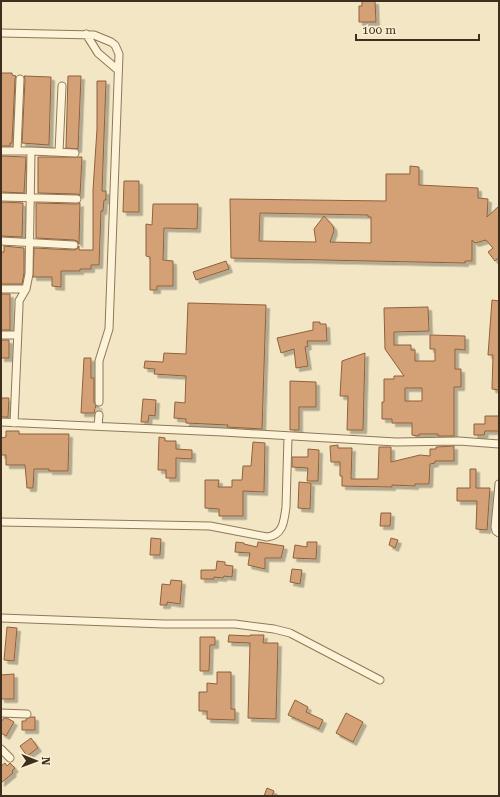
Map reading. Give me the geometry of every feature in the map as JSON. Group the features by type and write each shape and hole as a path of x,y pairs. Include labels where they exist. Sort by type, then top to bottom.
{"street":[{"path":"1,33 94,35 115,45 118,54 109,329 99,361 99,402"},
{"path":"86,34 104,59 118,70"},
{"path":"17,151 20,79"},
{"path":"59,152 62,86"},
{"path":"1,151 75,153"},
{"path":"14,423 19,300 26,289 29,274 30,151"},
{"path":"1,197 77,199"},
{"path":"1,241 74,245"},
{"path":"1,289 26,289"},
{"path":"1,334 17,335"},
{"path":"98,426 99,415"},
{"path":"1,422 223,432 288,437 396,442 459,441 499,444"},
{"path":"1,522 210,526 267,537 275,536 280,532 286,513 288,437"},
{"path":"499,484 495,527 496,531 499,533"},
{"path":"1,618 164,624 235,624 274,629 290,634 380,680"},
{"path":"1,713 27,714"},
{"path":"1,749 10,758"}],"building":[{"path":"362,1 375,1 376,22 359,22 359,6 362,6"},
{"path":"1,73 12,73 12,75 16,76 12,143 10,143 10,146 1,146"},
{"path":"24,76 51,77 49,145 22,143"},
{"path":"68,76 81,76 78,149 66,148"},
{"path":"97,81 106,81 102,191 106,191 106,200 104,200 103,211 101,211 99,265 91,265 91,269 80,269 80,271 61,271 61,287 52,286 52,277 33,277 34,248 74,250 79,246 79,250 93,250 93,190 97,129"},
{"path":"1,156 26,157 24,193 1,192"},
{"path":"38,157 82,157 80,195 38,193"},
{"path":"410,166 419,167 419,185 478,188 478,198 488,199 487,217 499,206 499,257 495,261 488,252 493,248 486,240 475,243 472,240 472,261 465,261 465,263 231,258 230,199 386,201 386,174 410,174","holes":["260,213 368,215 368,217 371,217 371,243 330,242 334,231 333,226 324,216 314,229 316,242 259,241"]},
{"path":"124,181 139,181 139,212 123,212"},
{"path":"1,202 23,203 22,237 1,236"},
{"path":"36,203 80,203 79,244 74,240 36,238"},
{"path":"153,204 198,204 197,229 164,228 163,260 173,261 173,286 157,286 157,290 150,290 150,257 146,256 146,224 152,225"},
{"path":"4,246 24,248 24,273 22,284 1,284 1,252 4,252"},
{"path":"226,261 229,269 196,280 193,272"},
{"path":"1,294 10,294 10,330 1,330"},
{"path":"492,300 499,301 499,390 492,389 493,355 488,355"},
{"path":"188,303 266,305 262,429 227,427 228,425 186,423 186,419 174,418 175,402 185,403 186,376 154,374 155,369 144,368 145,361 163,362 164,353 186,354"},
{"path":"428,307 429,331 394,332 394,345 411,345 411,350 415,350 415,361 435,361 435,349 430,349 430,335 465,336 465,350 455,349 455,369 461,369 461,387 454,387 454,436 438,436 438,434 419,434 419,436 412,435 412,423 392,423 392,419 382,419 384,379 394,379 394,376 404,376 385,349 384,308","holes":["405,388 422,388 422,401 405,401"]},
{"path":"313,322 326,324 327,341 307,341 308,346 305,347 308,366 296,368 294,349 281,353 277,338 313,330"},
{"path":"1,340 9,340 9,358 1,358"},
{"path":"365,353 363,430 347,430 348,396 340,396 342,361"},
{"path":"84,358 91,358 91,378 94,378 94,402 96,405 94,413 81,413"},
{"path":"290,381 316,382 316,407 299,407 299,430 290,430"},
{"path":"1,398 9,398 8,417 1,417"},
{"path":"143,399 156,400 155,416 149,415 148,422 141,422"},
{"path":"485,416 499,416 499,431 485,431 484,435 474,435 474,424 485,424"},
{"path":"6,431 19,431 19,434 69,434 68,471 34,469 33,488 27,488 25,465 6,465 6,455 1,455 1,438 6,437"},
{"path":"159,437 165,438 165,441 176,441 176,449 192,450 192,459 176,458 176,478 166,478 166,470 158,470"},
{"path":"253,442 265,443 264,492 243,491 243,516 219,516 219,509 205,508 205,480 219,480 218,487 232,487 232,480 242,480 243,466 251,466"},
{"path":"338,445 338,448 352,448 351,479 378,479 379,447 391,447 391,462 420,455 430,456 430,449 436,449 436,447 454,446 454,461 435,461 435,463 430,464 429,484 415,484 415,486 392,485 392,487 342,486 340,462 331,462 330,446"},
{"path":"308,449 319,450 318,481 307,481 308,468 292,467 292,457 308,457"},
{"path":"470,469 476,469 476,488 490,488 487,530 476,529 477,501 457,501 457,488 470,488"},
{"path":"299,482 311,483 310,509 298,508"},
{"path":"381,513 391,513 390,526 380,526"},
{"path":"151,538 161,539 160,555 150,555"},
{"path":"391,538 398,540 395,548 389,545"},
{"path":"236,542 257,547 258,542 284,546 281,558 265,558 265,569 248,565 250,553 235,552"},
{"path":"307,542 317,542 316,559 293,558 295,545 307,547"},
{"path":"217,561 225,562 225,565 233,566 232,577 224,576 223,578 214,577 214,579 201,579 201,570 216,570"},
{"path":"292,569 302,570 300,584 290,582"},
{"path":"171,580 182,581 180,604 167,602 167,605 160,605 162,584 170,585"},
{"path":"7,627 17,628 14,661 4,660"},
{"path":"229,635 264,635 263,643 278,643 276,719 248,718 250,643 228,642"},
{"path":"200,637 215,637 215,645 210,645 209,671 200,671"},
{"path":"217,672 231,672 231,709 235,709 235,720 207,719 207,711 199,711 199,692 207,692 207,683 217,684"},
{"path":"14,674 14,699 1,699 1,675"},
{"path":"295,700 308,707 306,712 323,720 319,729 288,715"},
{"path":"346,713 363,722 353,742 336,733"},
{"path":"35,717 35,730 22,730 22,721 26,721 26,719"},
{"path":"4,718 14,722 6,736 1,733 1,722"},
{"path":"31,738 38,748 27,756 20,746"},
{"path":"5,763 7,766 10,763 15,768 12,771 13,773 1,783 1,766"},
{"path":"267,788 274,791 272,796 264,796"}],"tunnel":[{"path":"99,402 99,415"}]}
